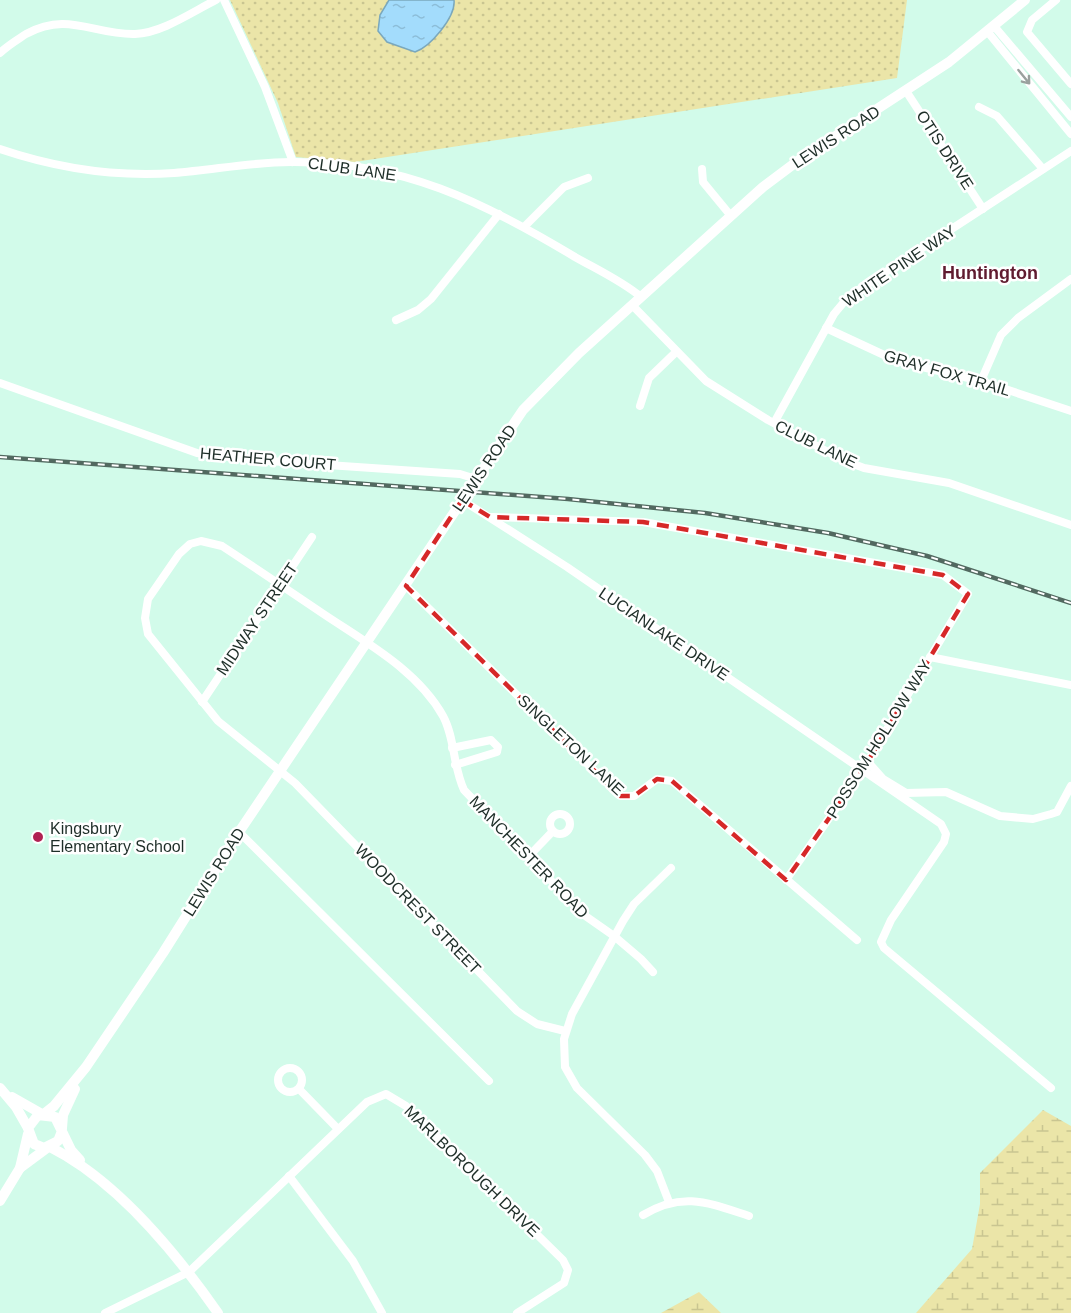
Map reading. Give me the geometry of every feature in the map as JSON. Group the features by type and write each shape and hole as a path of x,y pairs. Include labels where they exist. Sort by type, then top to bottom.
{"street":[{"path":"0,53 10,43 48,24 74,24 135,34 179,18 216,0"},
{"path":"224,0 268,96 293,162"},
{"name":"LEWIS ROAD","path":"43,1114 59,1102 86,1067 163,953 239,832 476,479 541,390 731,216 799,160 906,91 991,29 1025,0"},
{"path":"1056,0 1032,20 1028,32 1071,84"},
{"path":"991,29 1071,117"},
{"path":"991,29 1071,134"},
{"name":"OTIS DRIVE","path":"906,91 983,209"},
{"path":"979,107 997,116 1043,169"},
{"name":"CLUB LANE","path":"0,149 53,164 118,173 174,173 293,162 342,164 403,176 446,188 524,227 636,301 676,352 706,381 774,423 853,464 949,483 1071,525"},
{"name":"WHITE PINE WAY","path":"774,423 838,307 849,296 1071,151"},
{"path":"702,169 703,183 731,216"},
{"path":"524,227 564,187 588,178"},
{"path":"396,320 418,310 431,299 499,214"},
{"path":"981,381 1001,334 1018,318 1071,279"},
{"name":"GRAY FOX TRAIL","path":"826,328 897,362 981,381 1071,411"},
{"path":"640,406 645,384 676,352"},
{"name":"HEATHER COURT","path":"0,383 197,453 254,460 460,474 476,479"},
{"name":"LUCIANLAKE DRIVE","path":"462,500 567,567 941,824 946,834 944,842 884,932 881,942 884,948 1050,1088"},
{"name":"POSSOM HOLLOW WAY","path":"490,517 643,522 943,575 968,594 868,762 786,880"},
{"name":"MIDWAY STREET","path":"202,702 312,537"},
{"name":"WOODCREST STREET","path":"280,585 222,546 201,541 190,544 179,554 148,599 145,618 148,634 202,702 229,731 295,783 517,1011 537,1024 565,1031"},
{"name":"MANCHESTER ROAD","path":"280,585 367,643 410,676 434,701 447,725 455,765 464,790 584,915 641,958 653,972"},
{"name":"SINGLETON LANE","path":"405,586 620,796 634,796 657,779 672,781 857,940"},
{"path":"930,657 1071,685"},
{"path":"452,748 491,740 498,747 494,755 455,765"},
{"path":"868,762 884,779 906,793 946,792 1000,816 1034,819 1057,812 1071,786"},
{"path":"528,857 553,831"},
{"path":"239,832 489,1081"},
{"path":"669,1202 657,1171 645,1155 576,1088 568,1074 564,1060 565,1031 614,936 634,904 671,867"},
{"name":"LEWIS ROAD","path":"62,1130 66,1107 86,1067"},
{"path":"299,1089 338,1129"},
{"path":"2,1090 43,1114 55,1117 71,1150 93,1176"},
{"path":"2,1090 25,1120 34,1144 49,1147 66,1155 93,1176 158,1237 189,1272 218,1313"},
{"name":"MARLBOROUGH DRIVE","path":"105,1313 189,1272 338,1129 373,1098 383,1094 393,1096 556,1253 568,1270 564,1283 517,1313"},
{"path":"0,1201 20,1168 33,1118 43,1114"},
{"path":"20,1168 58,1141 62,1130"},
{"path":"290,1176 353,1261 382,1313"},
{"path":"643,1215 669,1202 694,1200 749,1216"}],"highlighted area":[{"path":"462,500 490,517 643,522 943,575 968,594 862,771 786,880 672,781 657,779 634,796 620,796 406,586"}],"green space":[{"path":"230,0 907,0 897,78 355,162 296,157 278,103"},
{"path":"1043,1110 1071,1126 1071,1313 916,1313 972,1249 980,1204 980,1173"},
{"path":"699,1292 721,1313 661,1313"}],"water":[{"path":"389,0 454,0 454,7 441,30 428,44 415,52 387,42 378,31 380,15"}],"railway":[{"path":"0,457 568,499 705,513 828,533 927,556 1071,603"}],"place":[{"name":"Kingsbury Elementary School","path":"38,837"}],"district":[{"name":"Huntington","path":"990,273"}]}
